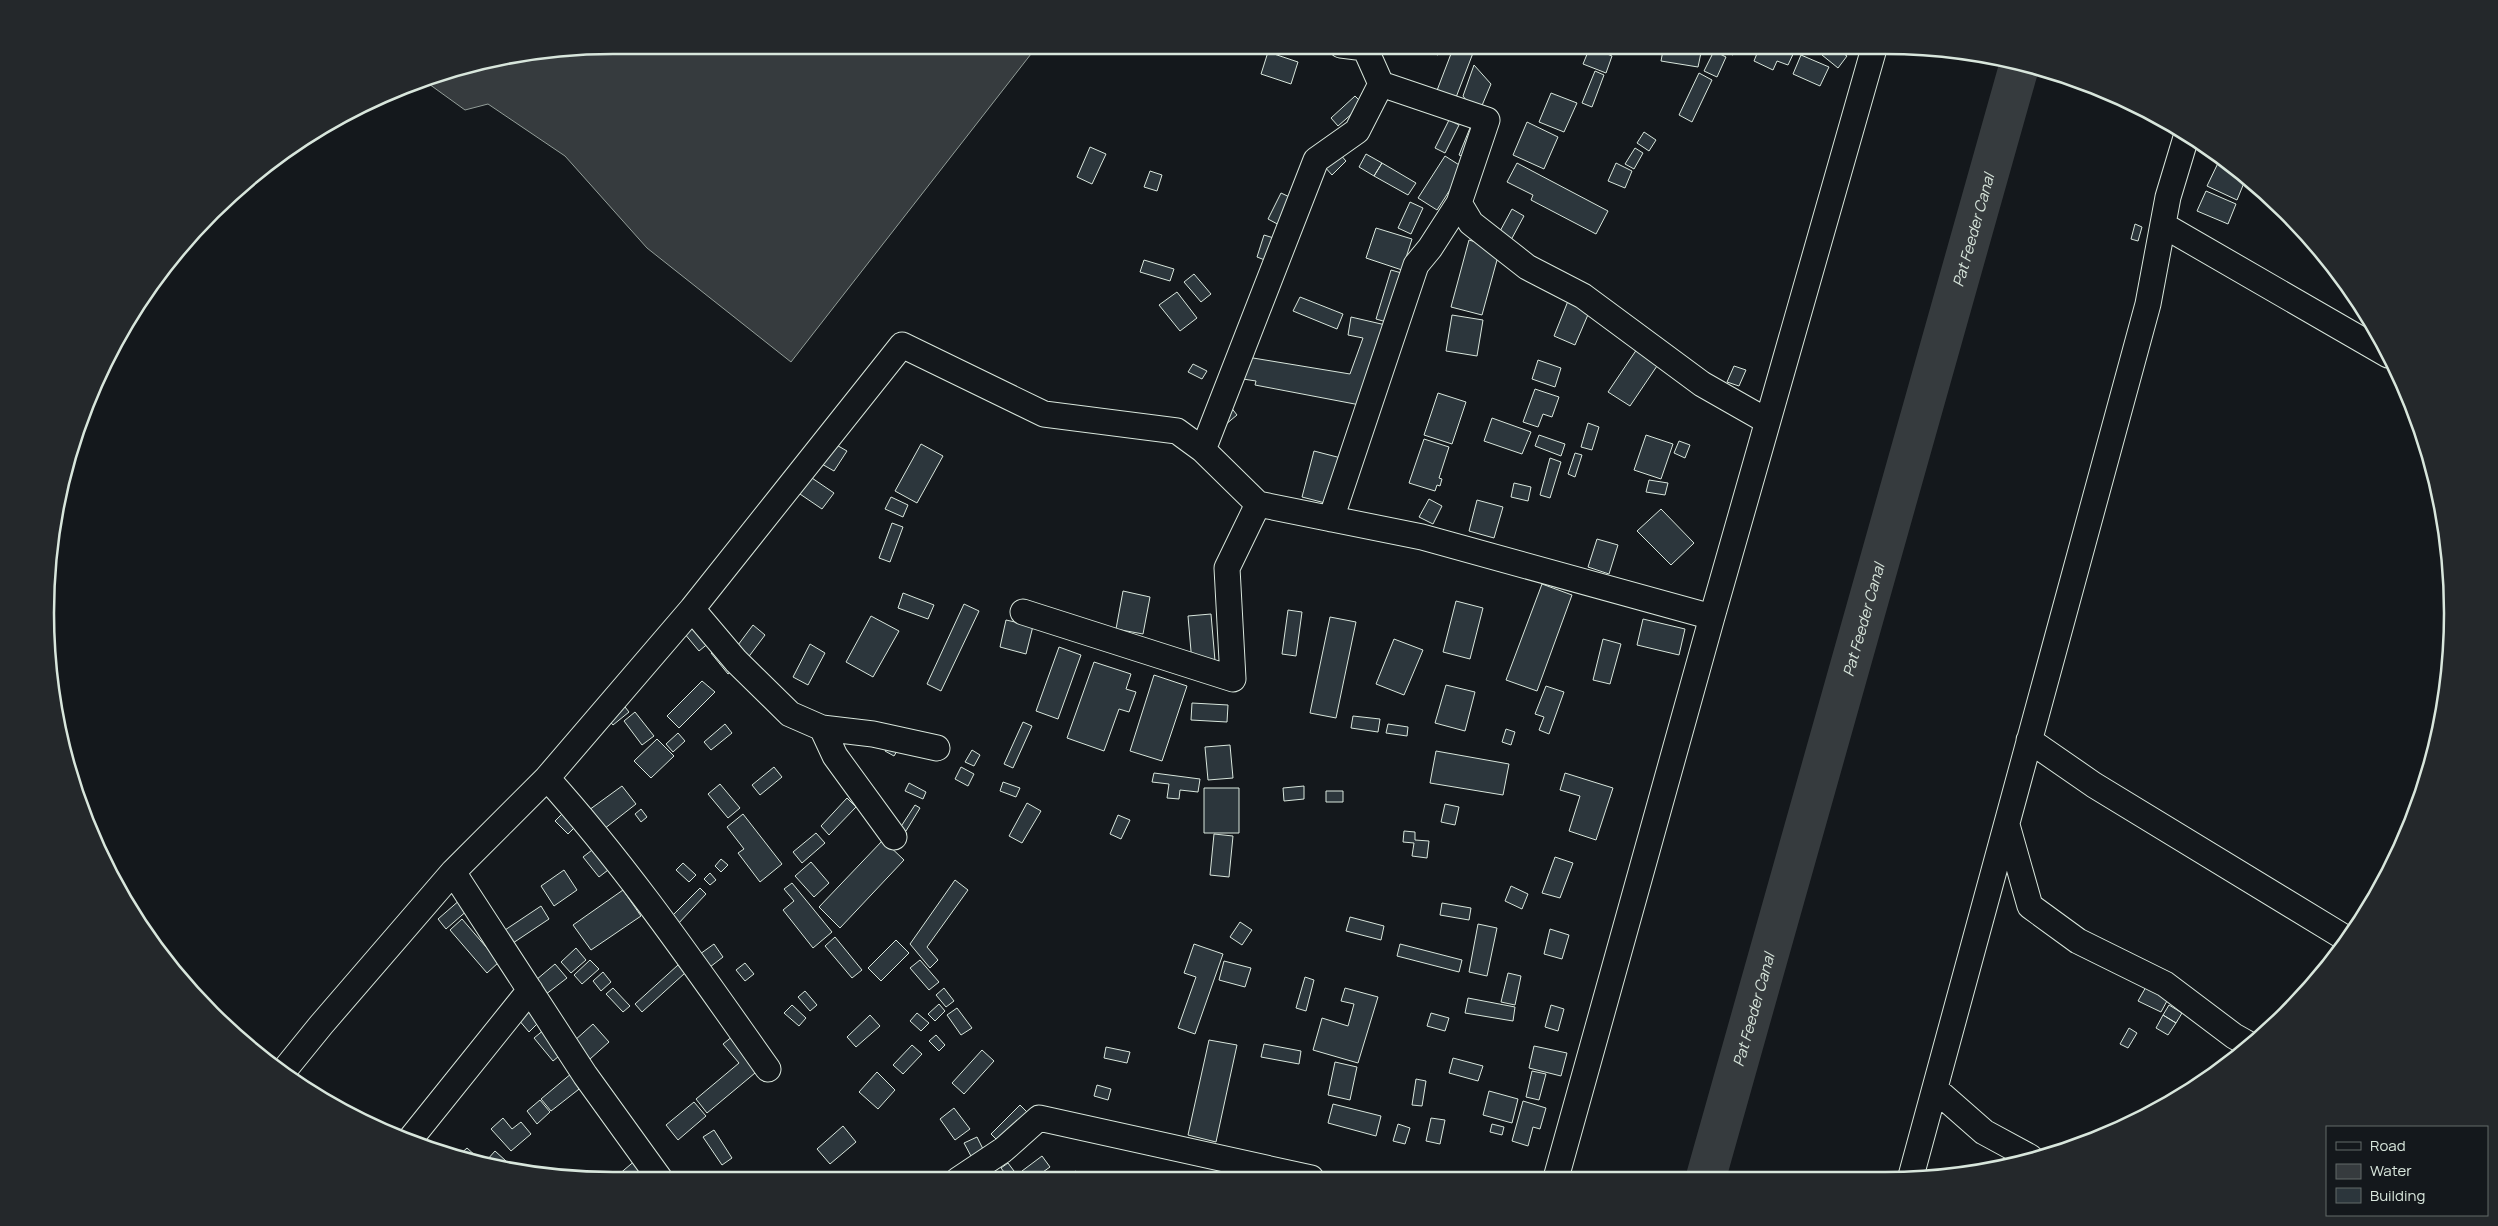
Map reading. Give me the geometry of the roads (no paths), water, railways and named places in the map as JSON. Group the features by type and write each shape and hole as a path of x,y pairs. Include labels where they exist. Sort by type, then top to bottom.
{"street":[{"path":"1331,519 1416,265 1430,248 1459,203 1487,120 1381,84 1363,54"},
{"path":"1558,1172 1767,421 1872,54"},
{"path":"1203,450 1316,160 1357,131 1381,84"},
{"path":"1913,1171 2148,304 2163,225 2185,141"},
{"path":"1459,203 1471,222 1527,267 1583,296 1702,384 1767,421"},
{"path":"2163,225 2379,350"},
{"path":"287,1067 454,872 547,778 692,609 902,345 1044,414 1177,431 1203,450 1258,504 1422,537 1712,617"},
{"path":"1022,612 1233,679 1227,568 1258,504"},
{"path":"692,609 736,661 790,714 822,728 873,734 937,748"},
{"path":"822,728 835,756 894,837"},
{"path":"2030,740 2094,785 2342,936"},
{"path":"547,778 601,840 661,919 768,1069"},
{"path":"2006,825 2030,906 2078,942 2165,984 2244,1041"},
{"path":"454,872 585,1075 654,1172"},
{"path":"413,1135 530,990"},
{"path":"1935,1089 1984,1132 2025,1154"},
{"path":"970,1172 1003,1150 1039,1118 1284,1172"}],"water":[{"path":"1031,54 791,362 647,248 565,156 488,104 465,110 429,84 504,64 576,55"}],"waterway":[{"name":"Pat Feeder Canal","path":"1707,1172 2018,70"}]}
